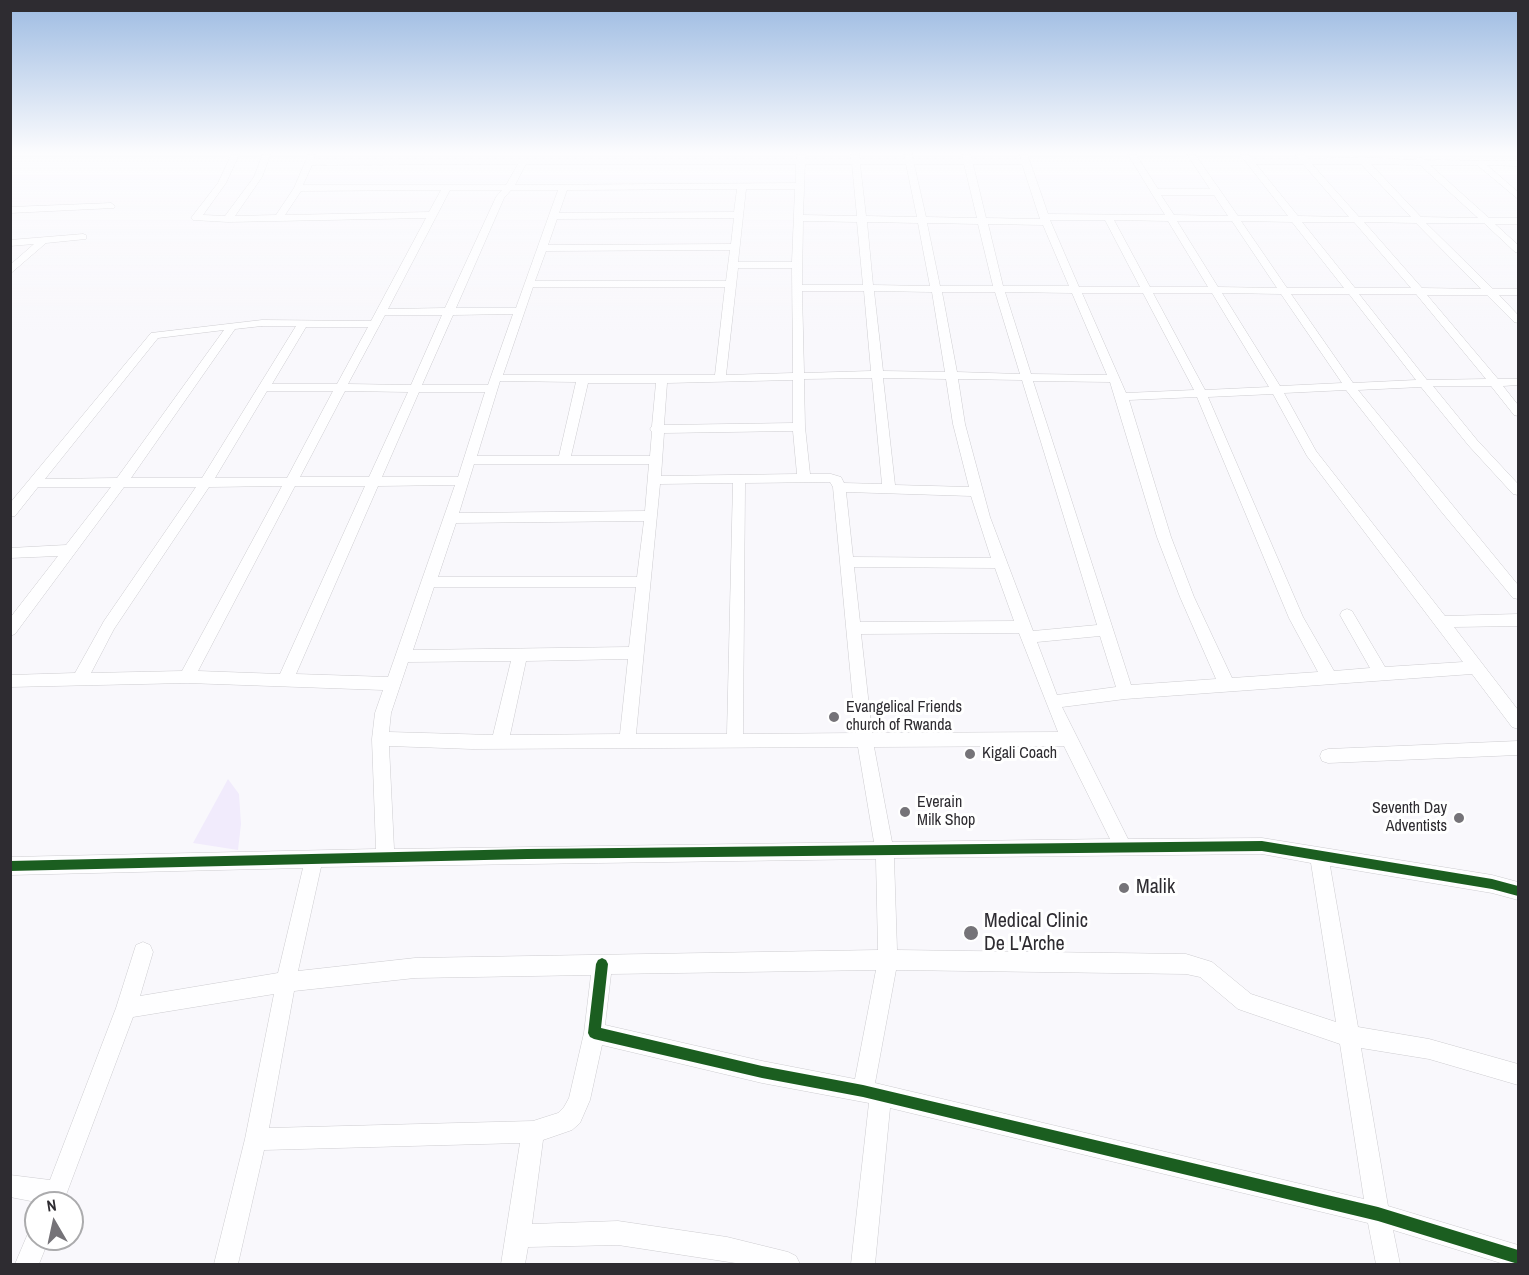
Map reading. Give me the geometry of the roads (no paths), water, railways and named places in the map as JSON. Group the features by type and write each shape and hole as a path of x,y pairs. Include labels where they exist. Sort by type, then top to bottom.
{"street":[{"path":"187,677 434,214 196,218 200,212"},
{"path":"228,219 233,212"},
{"path":"279,218 282,212"},
{"path":"285,681 493,212"},
{"path":"385,857 380,739 382,713 555,212"},
{"path":"799,212 797,265 799,427 804,478"},
{"path":"860,212 889,489"},
{"path":"920,212 959,424 976,492 999,563 1052,702 1123,847"},
{"path":"981,212 999,290 1125,692"},
{"path":"1043,212 1122,397 1164,537 1187,597 1227,685"},
{"path":"1166,212 1277,391 1317,461 1518,722"},
{"path":"1231,212 1350,387 1445,507 1518,594"},
{"path":"1288,212 1424,384 1473,443 1518,491"},
{"path":"1349,212 1420,292 1518,412"},
{"path":"1411,212 1518,320"},
{"path":"1478,212 1518,250"},
{"path":"554,216 738,215 720,378"},
{"path":"799,218 983,221 1108,217 1518,221"},
{"path":"1108,217 1201,393 1296,618 1329,677"},
{"path":"10,243 83,237"},
{"path":"13,267 43,241"},
{"path":"542,248 734,247"},
{"path":"732,265 797,265"},
{"path":"529,284 729,284"},
{"path":"799,288 1518,292"},
{"path":"382,312 520,311"},
{"path":"10,513 154,335 233,325 303,322 375,324"},
{"path":"80,679 110,625 204,483 303,322"},
{"path":"10,630 121,482 233,325"},
{"path":"264,387 415,389 583,379 662,380 878,374 1114,379"},
{"path":"564,460 583,379"},
{"path":"627,741 651,516 656,429 662,380"},
{"path":"1122,397 1518,382"},
{"path":"656,429 799,427"},
{"path":"469,460 654,460"},
{"path":"654,480 739,481 831,478 836,480 839,487 864,742 885,851 888,960 871,1094 863,1264"},
{"path":"35,483 462,481"},
{"path":"735,741 739,481"},
{"path":"839,487 976,492"},
{"path":"451,518 651,516"},
{"path":"10,553 69,550"},
{"path":"848,562 999,563"},
{"path":"428,582 644,582"},
{"path":"1347,615 1381,674"},
{"path":"1442,622 1518,620"},
{"path":"854,628 1026,632 1106,630"},
{"path":"402,656 637,653"},
{"path":"500,741 520,655"},
{"path":"1052,702 1125,692 1476,667"},
{"path":"10,681 187,677 391,684"},
{"path":"380,739 864,742 1069,739"},
{"path":"1328,756 1518,748"},
{"path":"10,866 385,857 1262,846 1492,884 1518,891"},
{"path":"1319,854 1388,1264"},
{"path":"226,1264 256,1138 286,982 314,860"},
{"path":"57,1191 126,1008 143,952"},
{"path":"126,1008 286,982 415,968 888,960 1186,964 1206,969 1245,1002 1348,1036 1429,1049 1518,1074"},
{"path":"256,1138 533,1132 564,1122 572,1115 579,1100 594,1033 602,964"},
{"path":"594,1033 762,1072 871,1094 1378,1214 1518,1257"},
{"path":"513,1264 533,1132"},
{"path":"10,1186 28,1191"},
{"path":"519,1236 618,1233 727,1249 788,1264"}],"place":[{"name":"Evangelical Friends church of Rwanda","path":"834,717"},
{"name":"Kigali Coach","path":"970,754"},
{"name":"Everain Milk Shop","path":"905,812"},
{"name":"Seventh Day Adventists","path":"1459,818"},
{"name":"Malik","path":"1124,888"},
{"name":"Medical Clinic De L'Arche","path":"971,933"}]}
